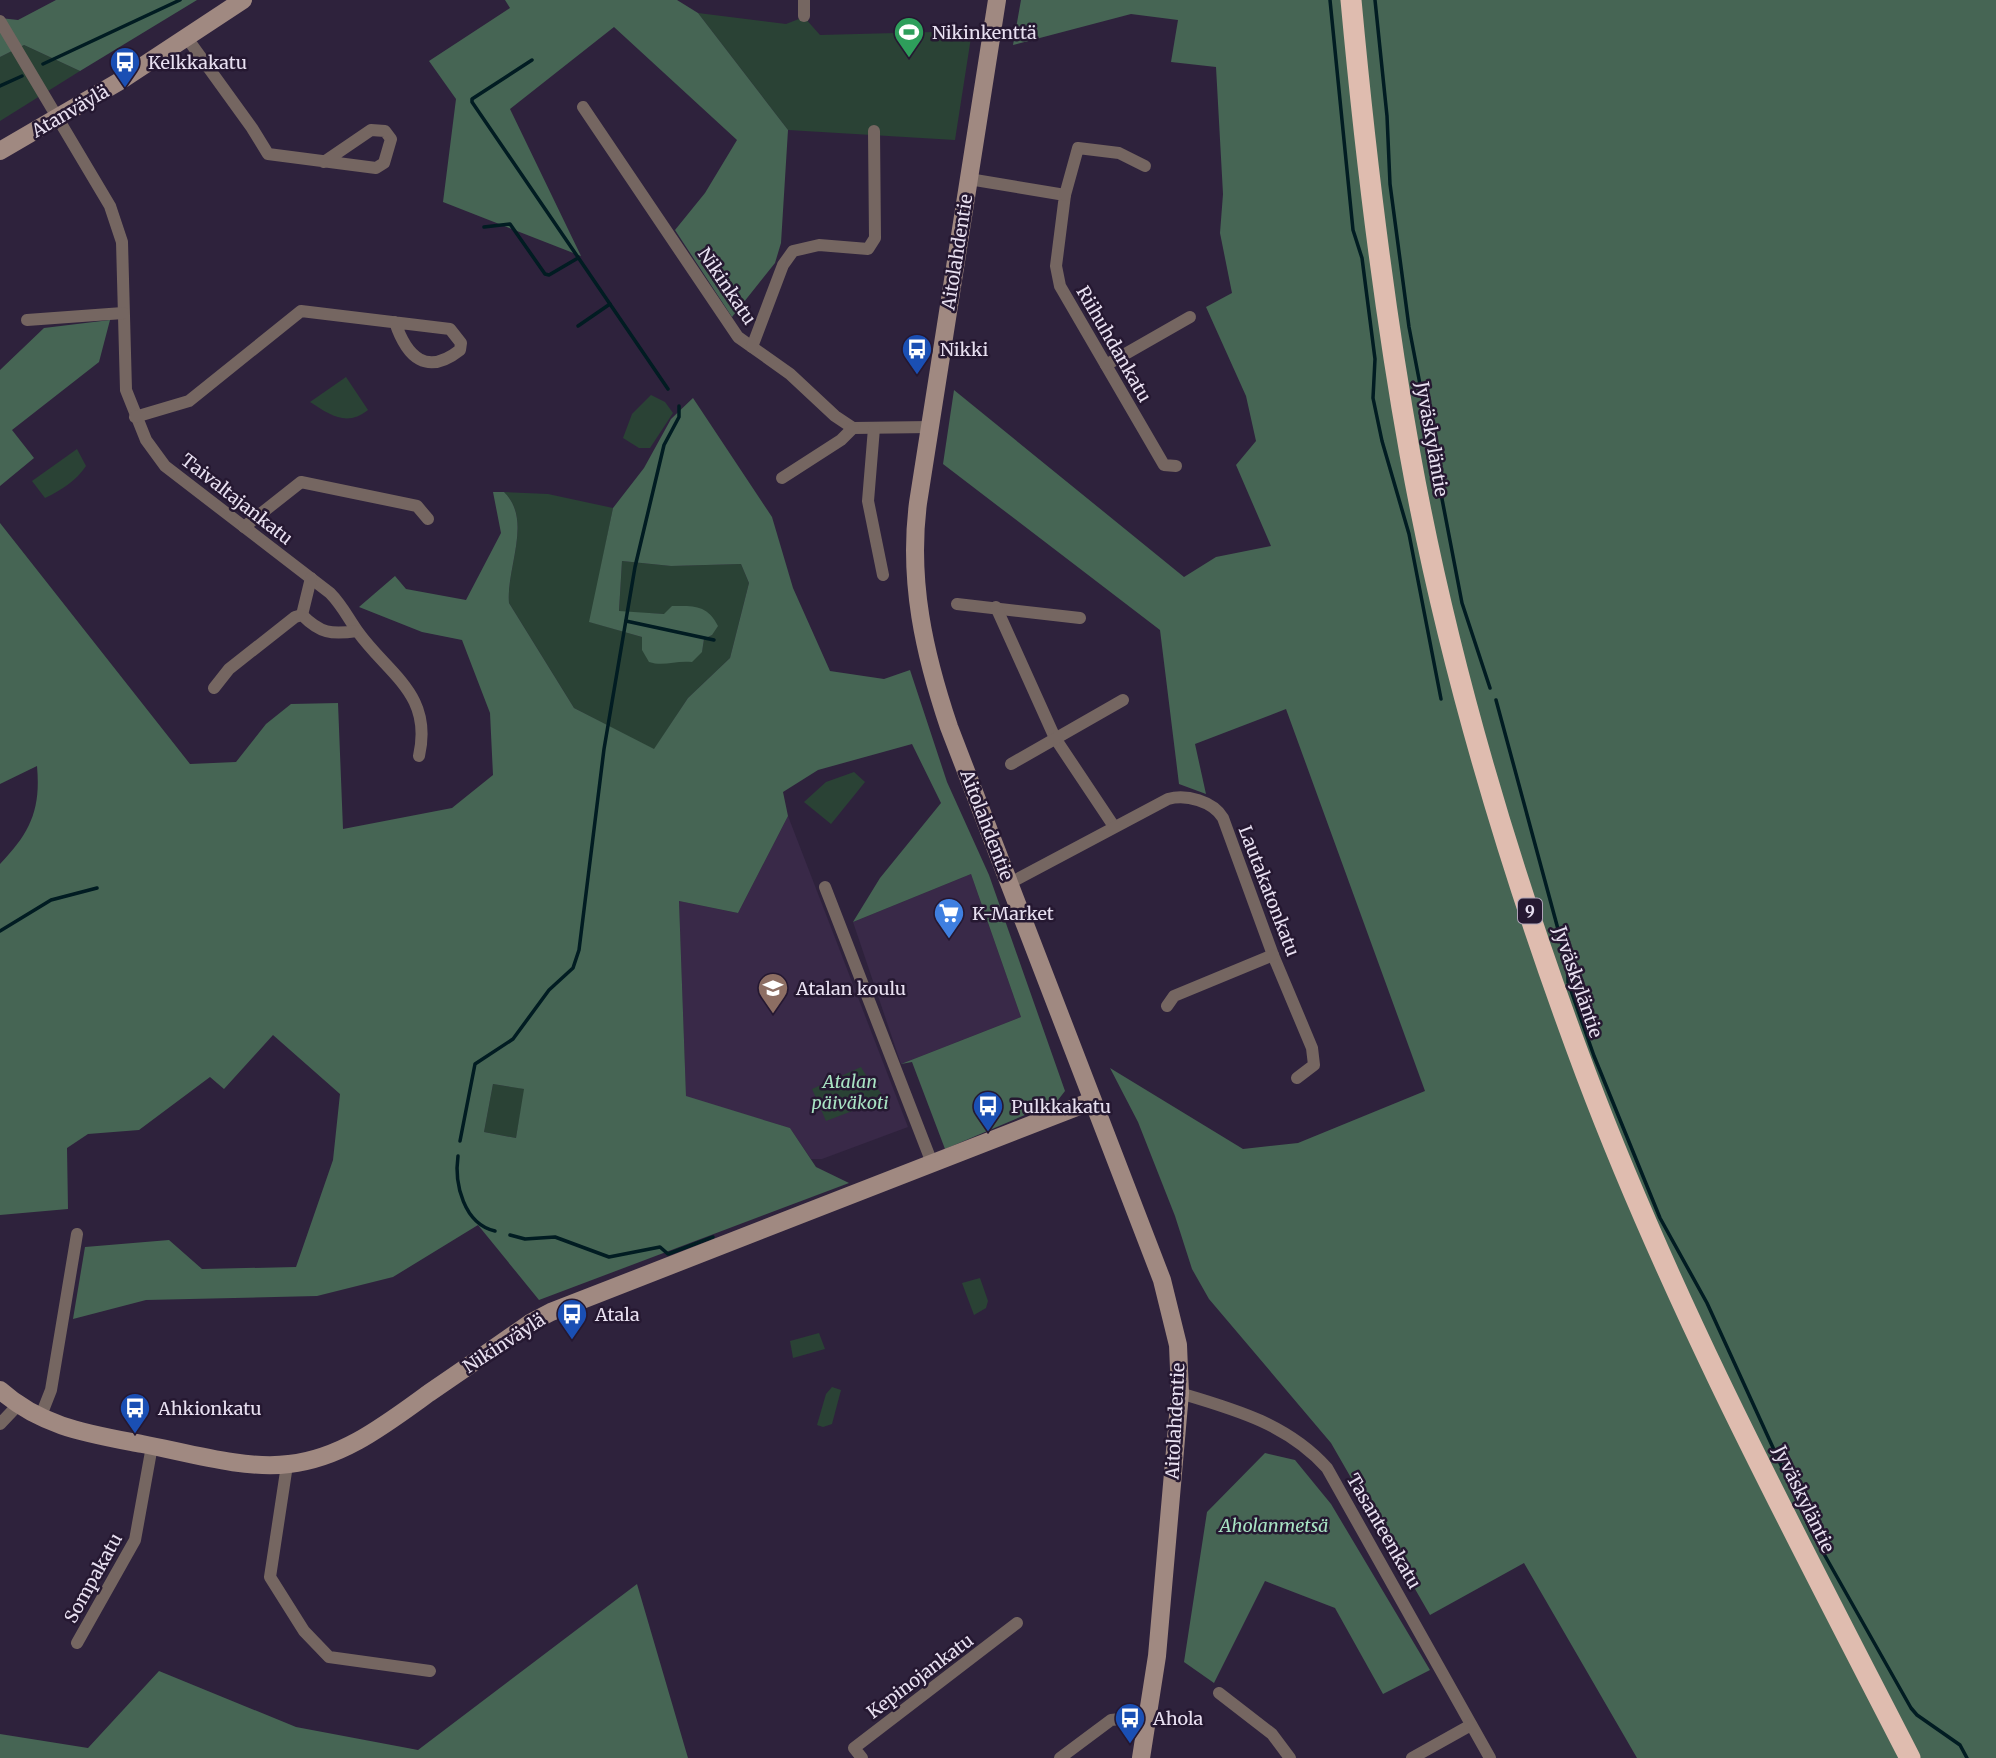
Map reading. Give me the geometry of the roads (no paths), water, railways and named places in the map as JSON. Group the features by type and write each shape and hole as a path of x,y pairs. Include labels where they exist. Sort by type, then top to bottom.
{"highway":[{"name":"Jyväskyläntie","path":"1351,0 1366,162 1410,457 1443,608 1503,830 1587,1076 1682,1304 1910,1758"}],"main road":[{"name":"Atanväylä","path":"0,150 187,38 243,0"},
{"name":"Aitolahdentie","path":"998,0 930,427 914,554 921,631 949,727 1162,1280 1178,1345 1180,1393 1157,1656 1141,1758"},
{"name":"Nikinväylä","path":"0,1390 40,1418 78,1432 239,1461 287,1465 326,1456 356,1442 525,1326 551,1312 1092,1101"}],"street":[{"path":"804,0 804,16"},
{"name":"Taivaltajankatu","path":"0,21 110,206 122,242 126,390 135,417 166,466 311,578 347,610 356,631 414,695 421,744 419,756"},
{"path":"187,38 253,128 268,154 324,162 376,168 384,163 391,139 385,131 371,130 324,162"},
{"name":"Nikinkatu","path":"583,107 653,207 738,337 853,428"},
{"path":"752,347 783,265 793,251 806,246 863,249 873,246 874,131"},
{"name":"Riihuhdankatu","path":"1145,166 1119,153 1079,148 1065,195 1056,266 1060,286 1164,465 1176,466"},
{"path":"969,179 1065,195"},
{"path":"135,417 189,401 301,311 396,322 450,329 461,343 460,350 444,363 430,364 418,359 396,322"},
{"path":"27,320 122,313"},
{"path":"1106,365 1190,317"},
{"path":"782,478 841,440 853,428 930,427"},
{"path":"874,428 868,501 883,575"},
{"path":"244,527 300,482 417,506 428,519"},
{"path":"302,615 311,578"},
{"path":"957,604 1080,618"},
{"path":"996,607 1055,738 1113,825"},
{"path":"302,615 317,630 332,635 356,631"},
{"path":"214,688 229,669 295,617 302,615"},
{"path":"1011,764 1123,700"},
{"name":"Lautakatonkatu","path":"1010,883 1113,825 1177,796 1211,805 1218,810 1314,1057 1310,1071 1297,1078"},
{"path":"825,887 932,1163"},
{"path":"1167,1006 1174,996 1273,955"},
{"path":"40,1418 50,1394 77,1234"},
{"name":"Tasanteenkatu","path":"1180,1393 1270,1424 1301,1442 1327,1468 1490,1758"},
{"path":"0,1424 10,1417 18,1405"},
{"name":"Sompakatu","path":"77,1643 135,1540 152,1446"},
{"path":"287,1465 270,1577 294,1617 329,1657 430,1671"},
{"name":"Kepinojankatu","path":"862,1758 854,1748 1017,1623"},
{"path":"1219,1693 1272,1734 1286,1755"},
{"path":"1060,1758 1111,1720 1146,1716"},
{"path":"1412,1758 1471,1725"}],"waterway":[{"path":"43,64 180,0"},
{"path":"1330,0 1353,230 1362,258 1375,359 1373,398 1382,441 1409,534 1441,699"},
{"path":"1375,0 1387,116 1390,184 1409,327 1462,603 1490,688"},
{"path":"532,60 472,99 472,102 668,389"},
{"path":"0,86 22,76"},
{"path":"484,227 510,224 545,274 549,275 578,258"},
{"path":"578,326 610,304"},
{"path":"460,1141 475,1064 513,1039 549,990 573,968 579,950 604,749 635,567 664,445 679,417 679,406"},
{"path":"626,621 714,640"},
{"path":"1496,700 1568,966 1568,982 1594,1056 1660,1218 1707,1303 1811,1531 1911,1708 1960,1745 1967,1758"},
{"path":"0,931 51,900 97,888"},
{"path":"458,1156 458,1179 463,1201 476,1220 495,1231"},
{"path":"510,1235 525,1239 555,1237 609,1257 660,1247 668,1254 713,1237"}],"place":[{"name":"Nikinkenttä","path":"909,59"},
{"name":"Kelkkakatu","path":"125,89"},
{"name":"Nikki","path":"917,376"},
{"name":"K-Market","path":"949,940"},
{"name":"Atalan koulu","path":"773,1015"},
{"name":"Pulkkakatu","path":"988,1133"},
{"name":"Atala","path":"572,1341"},
{"name":"Ahkionkatu","path":"135,1435"},
{"name":"Ahola","path":"1130,1745"}],"park label":[{"name":"Atalan päiväkoti","path":"850,1091"},
{"name":"Aholanmetsä","path":"1274,1525"}]}
